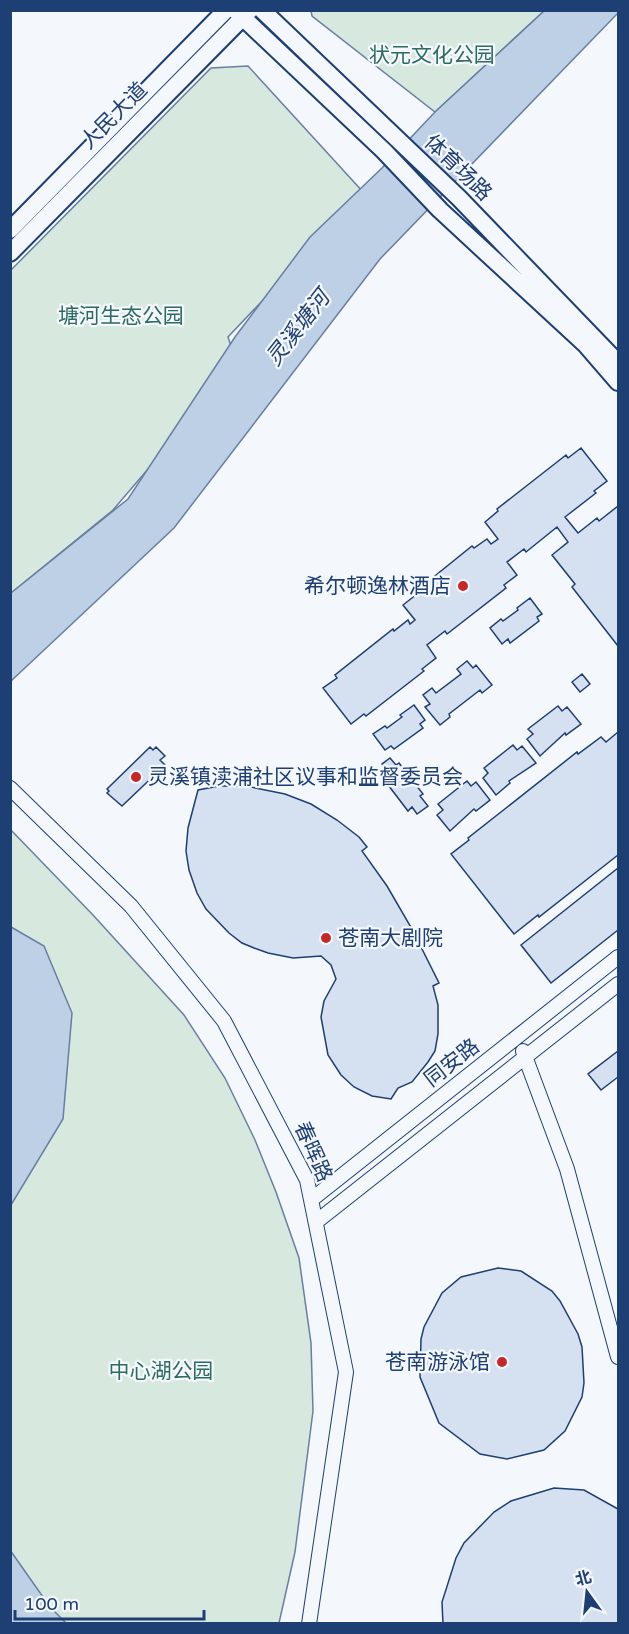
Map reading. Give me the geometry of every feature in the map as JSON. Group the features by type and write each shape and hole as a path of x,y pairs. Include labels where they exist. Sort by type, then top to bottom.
{"main road":[{"name":"人民大道","path":"10,230 226,10"},
{"name":"体育场路","path":"262,10 390,146 440,210 586,345 618,382"},
{"name":"人民大道","path":"10,253 243,13"},
{"path":"243,13 390,146"},
{"name":"体育场路","path":"390,146 459,198 618,363"}],"street":[{"name":"春晖路","path":"10,788 131,906 224,1021 307,1180 346,1372 309,1623"},
{"name":"同安路","path":"311,1200 618,957"},
{"name":"同安路","path":"316,1222 618,984"},
{"path":"516,1038 526,1056 567,1169 618,1357"}],"green space":[{"name":"状元文化公园","path":"311,11 544,11 435,112 312,16"},
{"name":"塘河生态公园","path":"248,66 364,193 228,337 237,365 113,510 11,593 11,270 211,68"},
{"name":"中心湖公园","path":"10,829 93,915 184,1015 225,1078 255,1140 299,1258 311,1343 313,1411 295,1552 279,1623 11,1623"}],"water":[{"name":"灵溪塘河","path":"544,11 618,11 618,13 380,259 174,528 11,681 11,593 128,499 235,337 310,237 382,168 435,112"},
{"path":"11,927 44,946 72,1013 63,1119 11,1205"},
{"path":"10,1550 50,1607 66,1623 11,1623"}],"building":[{"name":"希尔顿逸林酒店","path":"581,448 607,481 594,491 596,493 565,517 578,533 597,518 599,521 618,506 618,646 572,587 575,584 552,555 568,542 557,527 526,552 524,549 507,562 517,575 504,585 506,588 447,634 445,631 427,645 436,658 422,669 424,671 366,716 364,714 351,724 323,688 337,678 335,675 393,629 394,631 408,620 410,624 415,620 403,605 417,594 415,592 472,546 474,548 487,539 491,544 498,539 485,522 498,511 497,509 566,455 568,458"},
{"name":"希尔顿逸林酒店","path":"530,598 542,614 537,617 539,621 510,643 508,639 502,644 490,628 518,610 517,608"},
{"path":"467,661 473,668 476,665 492,685 482,693 480,690 449,714 450,717 440,725 425,707 430,704 423,695 432,688 436,693 461,674 457,669"},
{"path":"582,674 590,684 580,692 572,682"},
{"path":"414,705 425,720 420,724 423,728 394,749 391,746 385,750 373,734 385,726 387,728"},
{"path":"558,706 562,711 567,707 581,724 566,735 565,733 540,756 527,739 533,734 528,729"},
{"path":"618,732 618,855 514,934 451,854 577,752 578,754 601,737 606,742"},
{"path":"513,745 517,750 522,746 536,763 509,781 510,783 496,795 483,778 488,773 484,768"},
{"name":"灵溪镇渎浦社区议事和监督委员会","path":"150,747 153,750 156,747 165,756 160,760 165,765 122,806 107,793 109,791 107,789"},
{"path":"390,758 396,765 399,763 423,794 420,796 428,806 417,814 412,807 408,811 382,777 388,772 382,764"},
{"path":"467,781 471,786 476,782 490,800 476,811 474,809 450,831 437,815 443,810 438,804"},
{"name":"苍南大剧院","path":"219,786 246,786 285,794 311,804 337,820 359,837 367,847 362,851 387,886 439,983 433,986 438,1005 438,1034 435,1051 412,1082 398,1088 391,1099 372,1096 354,1087 341,1075 328,1055 321,1017 324,1001 336,979 331,965 321,956 293,958 268,953 242,943 206,909 197,893 189,870 186,851 188,828 198,790"},
{"path":"618,868 618,930 551,983 521,945"},
{"path":"618,1051 618,1077 601,1090 588,1074"},
{"name":"苍南游泳馆","path":"498,1268 521,1271 552,1291 560,1301 578,1334 582,1347 584,1383 582,1397 565,1431 544,1450 507,1459 480,1454 439,1423 420,1377 421,1339 424,1327 442,1293 461,1277"},
{"path":"554,1488 584,1490 618,1509 618,1624 443,1624 442,1602 456,1558 464,1543 494,1512 511,1501"}],"place":[{"name":"希尔顿逸林酒店","path":"463,586"},
{"name":"灵溪镇渎浦社区议事和监督委员会","path":"136,777"},
{"name":"苍南大剧院","path":"326,938"},
{"name":"苍南游泳馆","path":"502,1362"}]}
